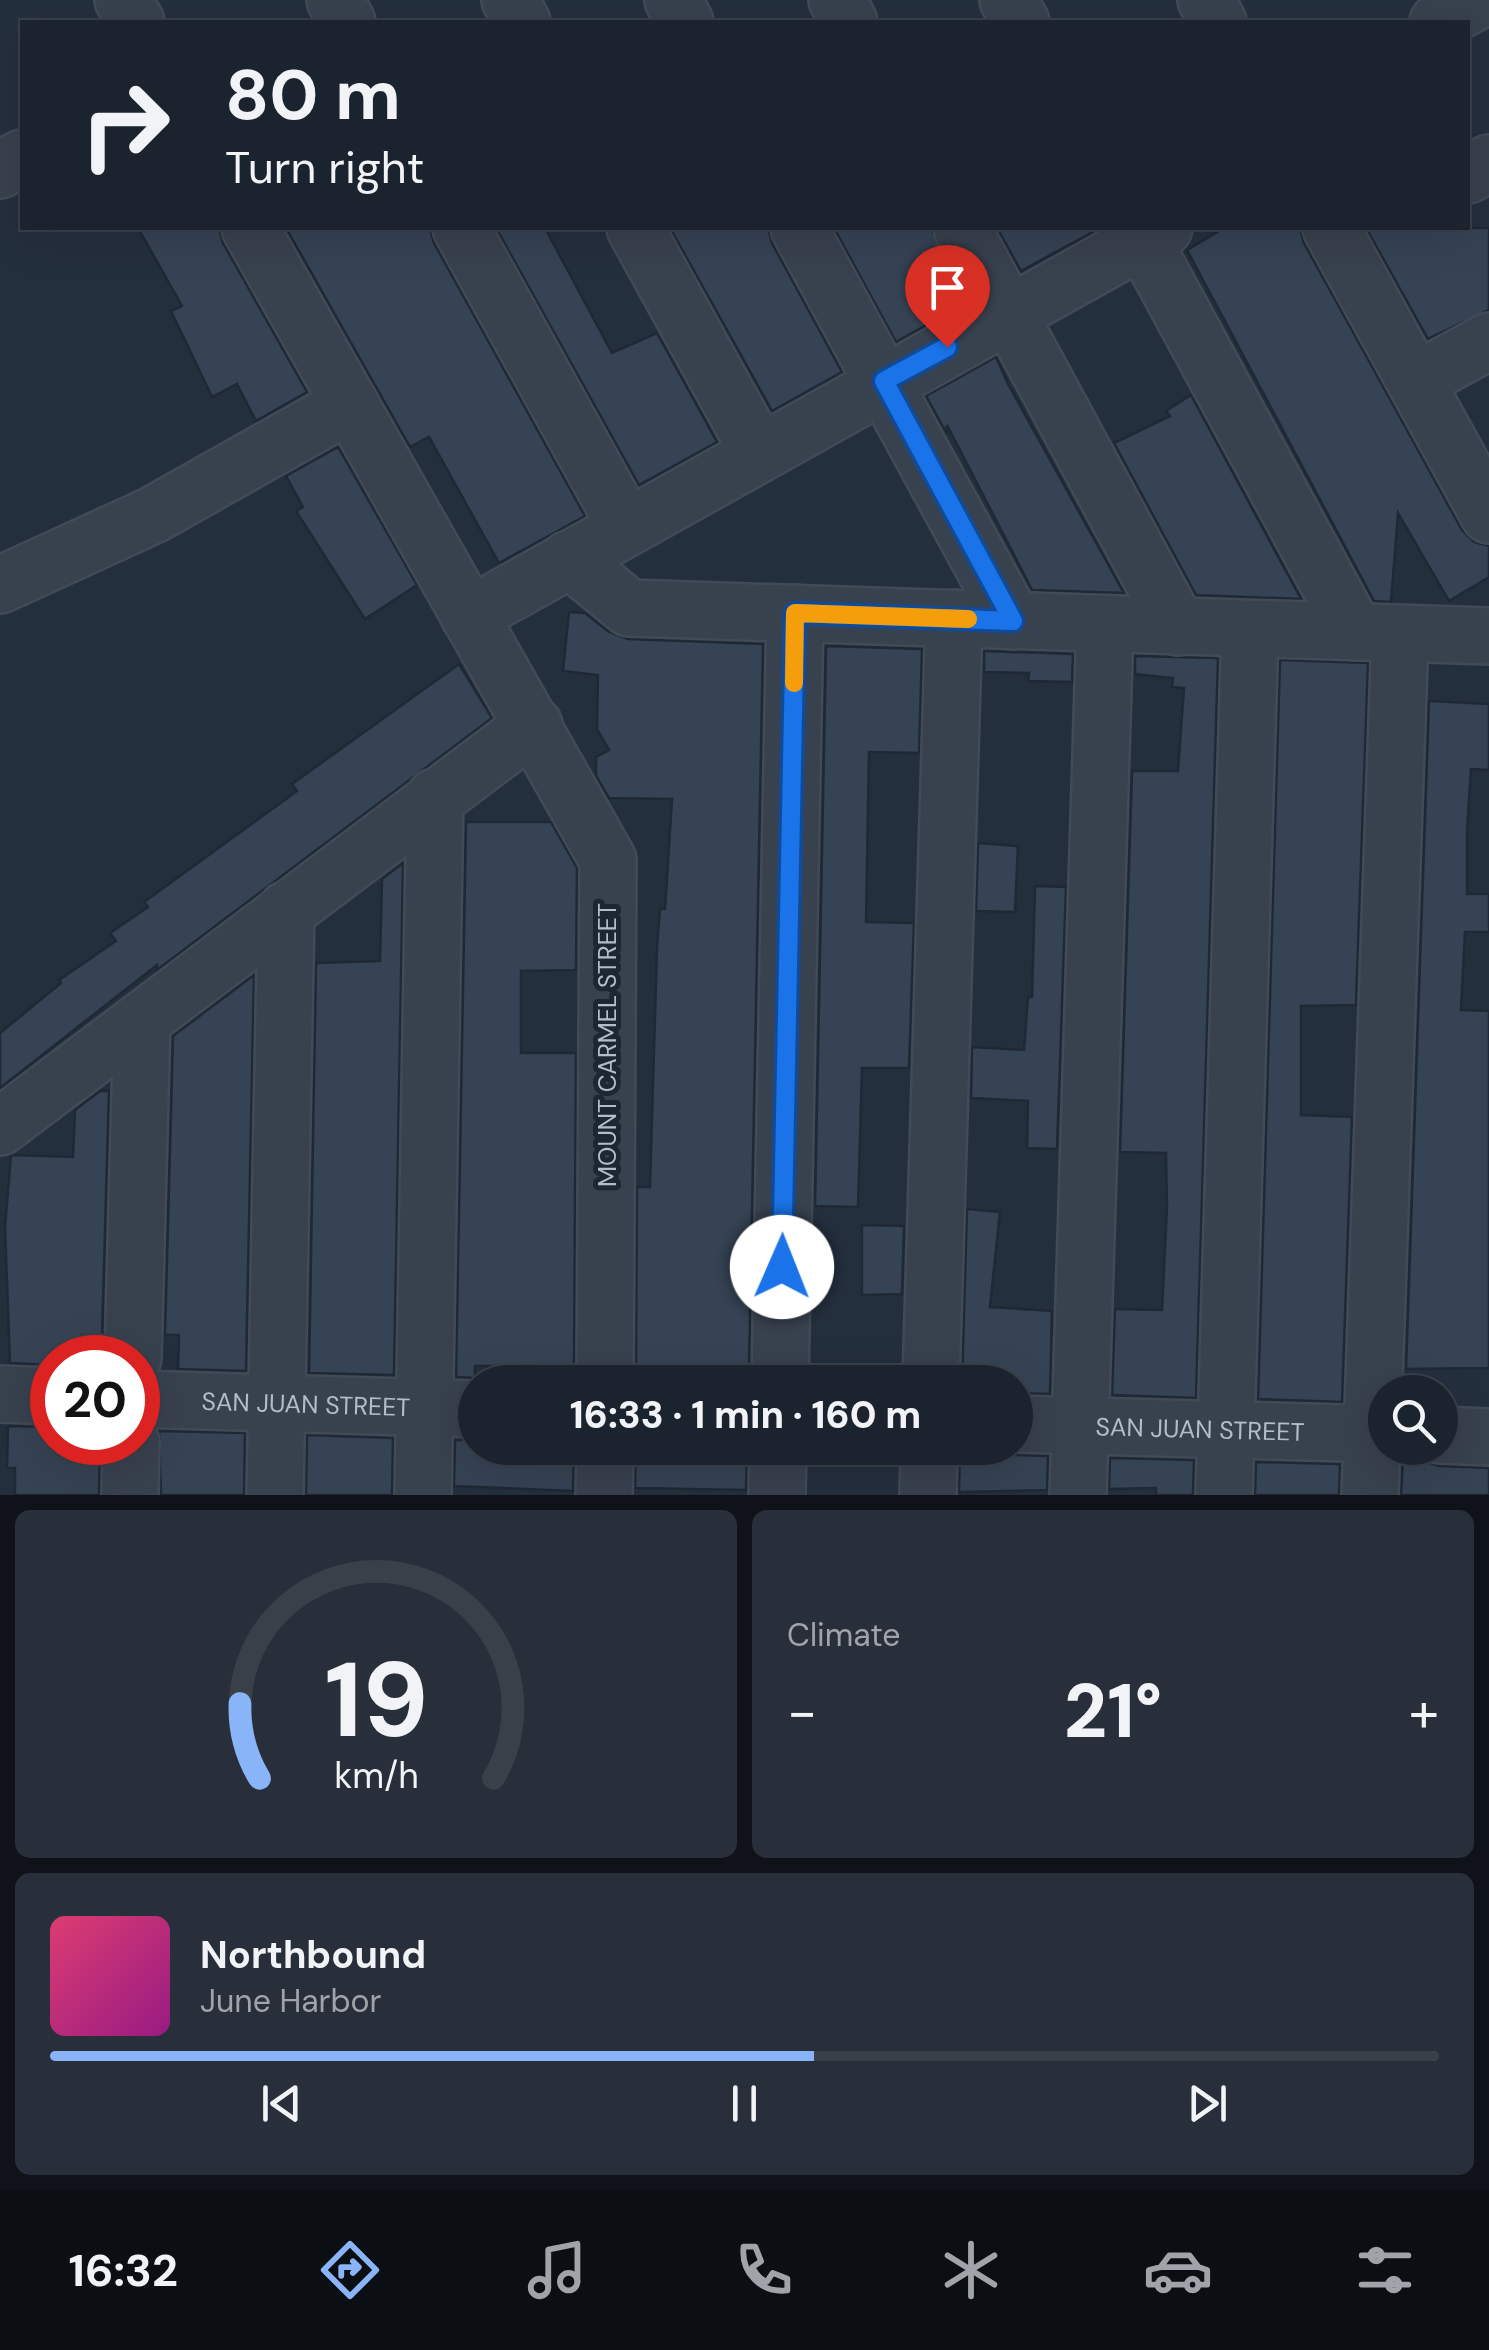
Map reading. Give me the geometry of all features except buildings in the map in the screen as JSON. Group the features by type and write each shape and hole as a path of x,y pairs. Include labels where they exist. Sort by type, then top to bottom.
{"street":[{"path":"1442,20 1479,0"},
{"name":"MOUNT CARMEL STREET","path":"251,230 608,860 605,1365"},
{"path":"462,230 626,526"},
{"path":"636,230 758,451"},
{"path":"800,230 1013,621"},
{"path":"963,230 1178,627"},
{"path":"469,616 1148,231 1377,633 1378,1375"},
{"path":"1348,233 1416,381 1489,514"},
{"path":"1416,381 1489,340"},
{"path":"0,585 153,516 350,404"},
{"path":"569,558 629,608 1489,636"},
{"path":"780,1365 795,613"},
{"path":"932,1365 954,618"},
{"path":"1078,1495 1105,624"},
{"path":"1224,1495 1250,629"},
{"path":"0,1127 534,726"},
{"path":"423,1495 450,1408 435,797"},
{"path":"275,1495 286,910"},
{"path":"134,1335 142,1020"},
{"path":"0,1394 30,1395"},
{"name":"SAN JUAN STREET","path":"160,1399 450,1408"},
{"name":"SAN JUAN STREET","path":"1033,1425 1368,1434"},
{"path":"1458,1435 1489,1436"},
{"path":"130,1495 131,1465"},
{"path":"604,1495 605,1465"},
{"path":"777,1495 778,1465"},
{"path":"928,1495 929,1465"},
{"path":"1370,1495 1374,1465"}],"slow traffic":[{"path":"794,683 795,613 968,619"}],"route":[{"path":"782,1267 795,613 1013,621 884,381 947,347"}]}
